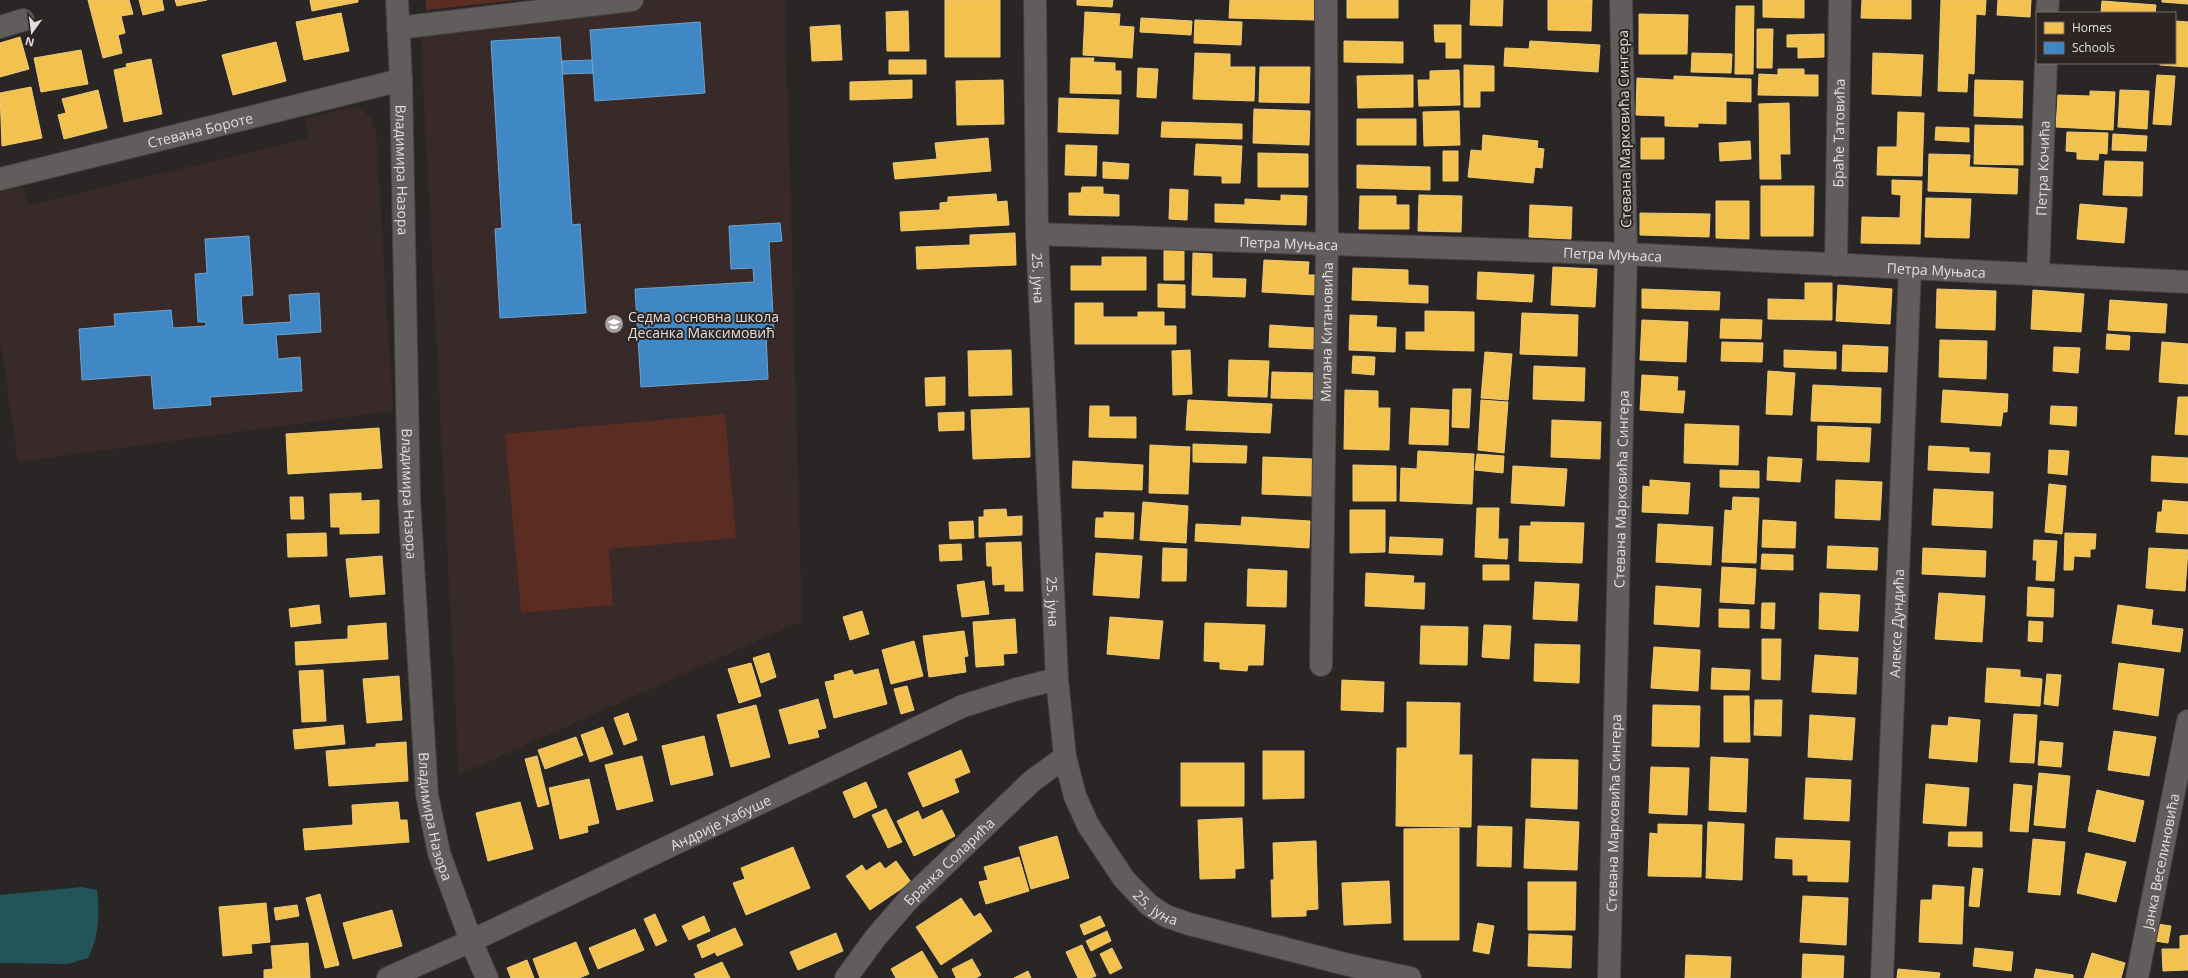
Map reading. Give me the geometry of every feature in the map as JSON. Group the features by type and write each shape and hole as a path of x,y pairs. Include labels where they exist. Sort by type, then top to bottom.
{"street":[{"name":"Владимира Назора","path":"397,0 401,80 409,499 428,795 439,853 471,941 487,978"},
{"path":"398,28 632,0"},
{"name":"25. јуна","path":"1035,0 1037,234 1056,679 1065,757 1075,796 1088,825 1124,879 1149,905 1166,916 1347,972 1410,978"},
{"name":"Милана Китановића","path":"1321,665 1327,244 1326,0"},
{"name":"Стевана Марковића Сингера","path":"1609,978 1626,254 1622,0"},
{"name":"Браће Татовића","path":"1836,265 1840,0"},
{"path":"2047,12 2048,0"},
{"path":"0,27 23,20"},
{"name":"Петра Кочића","path":"2038,274 2046,64"},
{"name":"Стевана Бороте","path":"0,179 401,80"},
{"name":"Петра Муњаса","path":"1037,234 1626,254 2188,282"},
{"name":"Алексе Дундића","path":"1882,978 1910,268"},
{"name":"Андрије Хабуше","path":"388,978 471,941 963,706 1017,689 1056,679"},
{"name":"Јанка Веселиновића","path":"2138,978 2188,721"},
{"name":"Бранка Соларића","path":"846,978 876,937 909,899 1032,781 1065,757"}],"shaded area":[{"path":"426,0 517,0 426,10"},
{"name":"Седма основна школа Десанка Максимовић","path":"632,0 785,0 802,621 459,775 420,27"},
{"path":"351,107 363,110 371,119 376,131 393,411 18,462 0,339 0,193 23,186 29,205 309,138 305,119"},
{"path":"725,414 736,538 609,549 613,605 521,613 505,434"}],"water":[{"path":"82,887 97,890 98,899 98,925 92,950 88,958 68,964 0,963 0,895"}],"building: Homes":[{"path":"88,0 129,0 133,14 121,16 125,33 118,35 122,53 103,58"},
{"path":"139,0 162,0 164,10 143,15"},
{"path":"175,0 207,0 177,6"},
{"path":"310,0 358,0 358,2 312,11"},
{"path":"945,0 1000,0 1000,57 945,57"},
{"path":"1077,0 1113,0 1112,7 1077,5"},
{"path":"1230,0 1315,0 1314,20 1229,18"},
{"path":"1347,0 1398,0 1398,18 1347,18"},
{"path":"1471,0 1503,0 1502,26 1470,25"},
{"path":"1548,0 1592,0 1591,31 1548,30"},
{"path":"1763,0 1804,0 1804,18 1763,17"},
{"path":"1862,0 1911,0 1911,19 1861,18"},
{"path":"1941,0 1986,0 1985,15 1976,14 1974,74 1968,73 1967,92 1938,91"},
{"path":"1998,0 2031,0 2030,17 1997,15"},
{"path":"2162,0 2188,0 2188,4 2162,2"},
{"path":"2102,1 2156,5 2155,12 2101,12"},
{"path":"1736,6 1754,6 1753,74 1735,74"},
{"path":"908,11 909,51 887,51 886,12"},
{"path":"1085,12 1120,14 1119,26 1134,27 1132,58 1083,55"},
{"path":"341,13 349,51 304,60 296,22"},
{"path":"1639,14 1688,15 1687,54 1639,54"},
{"path":"1141,18 1192,21 1191,35 1140,32"},
{"path":"1195,20 1242,22 1241,45 1194,43"},
{"path":"2176,21 2188,22 2188,67 2160,65 2176,64"},
{"path":"840,25 842,60 812,61 810,27"},
{"path":"1434,25 1461,25 1461,58 1446,58 1446,42 1435,42"},
{"path":"1757,29 1773,29 1772,68 1757,68"},
{"path":"1824,34 1824,57 1798,58 1798,47 1787,47 1787,35"},
{"path":"20,37 29,69 0,77 0,43"},
{"path":"1344,41 1403,42 1403,63 1344,62"},
{"path":"1530,41 1600,45 1598,72 1504,66 1505,48 1529,49"},
{"path":"276,42 286,81 233,95 222,55"},
{"path":"81,50 88,84 41,92 34,58"},
{"path":"1195,53 1230,54 1230,67 1255,67 1254,101 1193,99"},
{"path":"1692,53 1732,54 1731,73 1691,72"},
{"path":"1873,53 1923,55 1921,96 1872,94"},
{"path":"1071,58 1094,58 1093,62 1115,63 1115,71 1121,71 1121,94 1070,93"},
{"path":"151,59 162,114 124,122 114,70 127,67 126,64"},
{"path":"889,60 926,60 926,74 889,74"},
{"path":"1464,65 1494,66 1494,91 1480,91 1480,107 1464,107"},
{"path":"1260,67 1310,67 1309,103 1259,102"},
{"path":"1138,68 1158,69 1156,98 1137,97"},
{"path":"1778,69 1804,69 1804,75 1818,75 1818,96 1758,95 1759,74 1778,75"},
{"path":"1459,70 1460,105 1419,106 1418,80 1430,80 1430,71"},
{"path":"1413,75 1413,107 1358,108 1357,76"},
{"path":"2157,75 2175,76 2171,125 2153,124"},
{"path":"1674,76 1751,79 1751,102 1726,101 1726,124 1698,123 1698,127 1665,126 1665,116 1636,115 1637,78 1674,80"},
{"path":"912,80 912,98 850,100 850,82"},
{"path":"1003,80 1004,124 957,125 956,81"},
{"path":"1975,80 2023,81 2022,118 1974,116"},
{"path":"31,87 42,138 2,146 0,93"},
{"path":"98,90 107,128 64,139 58,115 66,113 62,99"},
{"path":"2120,90 2149,91 2147,129 2118,127"},
{"path":"2090,91 2115,92 2113,130 2056,127 2058,95 2090,96"},
{"path":"1059,98 1119,100 1118,134 1058,132"},
{"path":"1789,103 1790,154 1780,154 1781,179 1760,179 1759,104"},
{"path":"1254,109 1310,111 1309,145 1253,143"},
{"path":"1459,111 1460,145 1424,146 1423,112"},
{"path":"1898,112 1924,113 1922,176 1877,175 1878,147 1897,147"},
{"path":"1357,119 1416,119 1416,145 1357,145"},
{"path":"1162,122 1242,124 1242,139 1161,137"},
{"path":"1975,125 2023,126 2023,165 1974,164"},
{"path":"1936,127 1969,128 1969,142 1935,140"},
{"path":"2067,132 2108,133 2107,154 2099,153 2098,160 2077,159 2077,152 2066,151"},
{"path":"2113,134 2147,136 2146,151 2112,150"},
{"path":"1483,135 1538,141 1537,148 1544,149 1542,168 1535,167 1533,183 1468,177 1471,150 1482,151"},
{"path":"988,138 991,171 895,179 893,163 937,159 935,143"},
{"path":"1641,138 1664,138 1664,159 1641,159"},
{"path":"1750,141 1751,159 1720,161 1719,143"},
{"path":"1196,144 1242,146 1240,183 1222,183 1222,176 1194,175"},
{"path":"1066,145 1097,146 1096,176 1065,175"},
{"path":"1443,151 1458,151 1458,181 1443,181"},
{"path":"1258,153 1308,154 1308,187 1258,187"},
{"path":"1929,154 1970,155 1969,167 2018,169 2017,194 1928,191"},
{"path":"2105,161 2143,162 2142,196 2103,195"},
{"path":"1103,162 1129,164 1128,179 1103,178"},
{"path":"1357,165 1430,167 1430,190 1357,188"},
{"path":"1892,180 1922,181 1920,244 1861,243 1862,217 1900,218 1901,195 1892,194"},
{"path":"1761,186 1814,186 1813,236 1761,236"},
{"path":"1082,187 1103,187 1103,194 1119,195 1119,216 1069,215 1069,193 1081,193"},
{"path":"1170,189 1188,190 1187,220 1169,219"},
{"path":"996,194 997,202 1007,201 1009,225 901,231 900,212 940,210 940,203 948,202 948,197"},
{"path":"1281,195 1307,196 1306,225 1215,222 1215,204 1245,205 1245,199 1281,201"},
{"path":"1419,195 1462,196 1461,232 1418,231"},
{"path":"1360,196 1396,196 1396,205 1409,205 1409,229 1359,229"},
{"path":"1926,198 1971,199 1969,238 1925,237"},
{"path":"1716,201 1749,201 1749,239 1716,238"},
{"path":"2080,204 2127,208 2124,243 2077,239"},
{"path":"1530,205 1572,207 1571,239 1529,237"},
{"path":"1640,213 1710,214 1709,237 1640,235"},
{"path":"1015,233 1016,265 917,269 916,247 970,245 970,235"},
{"path":"1164,248 1184,249 1184,280 1164,280"},
{"path":"1193,253 1212,254 1212,278 1246,279 1245,297 1192,295"},
{"path":"1102,257 1146,257 1146,290 1071,290 1071,266 1102,266"},
{"path":"1264,260 1309,262 1308,275 1317,275 1316,295 1262,292"},
{"path":"1553,267 1597,269 1595,307 1551,305"},
{"path":"1353,268 1408,270 1408,285 1428,286 1428,303 1352,300"},
{"path":"1478,272 1534,275 1532,302 1477,299"},
{"path":"1805,283 1832,283 1832,320 1768,319 1768,299 1805,300"},
{"path":"1158,284 1185,285 1185,308 1158,307"},
{"path":"1838,285 1892,289 1890,324 1836,321"},
{"path":"1642,289 1720,292 1719,310 1642,308"},
{"path":"1937,289 1996,291 1995,330 1936,328"},
{"path":"2033,290 2084,294 2081,332 2031,329"},
{"path":"2110,300 2167,304 2165,333 2108,330"},
{"path":"1075,303 1103,303 1103,317 1138,317 1138,312 1164,312 1164,326 1176,326 1176,344 1075,344"},
{"path":"1425,311 1474,312 1474,351 1406,349 1406,332 1425,332"},
{"path":"1522,313 1578,315 1577,356 1520,354"},
{"path":"1350,315 1377,316 1376,327 1396,328 1395,352 1349,350"},
{"path":"1721,319 1762,320 1761,339 1720,338"},
{"path":"1642,320 1688,322 1686,362 1640,360"},
{"path":"1270,325 1315,328 1315,349 1269,347"},
{"path":"2107,334 2130,336 2129,350 2106,349"},
{"path":"1940,340 1987,341 1986,379 1939,377"},
{"path":"1722,342 1763,343 1762,362 1721,361"},
{"path":"2162,342 2188,344 2188,384 2159,382"},
{"path":"1843,345 1888,347 1887,372 1842,371"},
{"path":"2054,347 2080,348 2078,373 2053,371"},
{"path":"1011,350 1012,395 969,396 968,351"},
{"path":"1190,350 1192,394 1173,395 1172,351"},
{"path":"1784,350 1836,352 1836,369 1784,367"},
{"path":"1485,352 1512,354 1508,400 1481,398"},
{"path":"1353,356 1375,357 1374,375 1352,373"},
{"path":"1229,360 1269,361 1267,397 1228,396"},
{"path":"1534,366 1585,368 1584,401 1533,399"},
{"path":"1768,371 1795,373 1792,415 1766,414"},
{"path":"1272,372 1315,373 1314,399 1271,398"},
{"path":"1642,375 1678,377 1677,391 1685,391 1683,413 1640,410"},
{"path":"945,377 945,405 926,406 925,378"},
{"path":"1813,385 1881,388 1880,423 1811,421"},
{"path":"1453,389 1471,389 1469,428 1452,427"},
{"path":"1345,390 1378,391 1378,408 1390,408 1389,450 1344,449"},
{"path":"1943,390 2008,394 2007,412 2003,412 2001,426 1941,422"},
{"path":"2178,397 2188,397 2188,435 2175,434"},
{"path":"1188,400 1272,404 1270,433 1186,430"},
{"path":"1481,400 1508,402 1504,453 1478,450"},
{"path":"1090,406 1109,406 1109,417 1136,417 1136,438 1089,437"},
{"path":"2051,406 2077,407 2076,426 2050,424"},
{"path":"1029,408 1030,457 973,459 971,410"},
{"path":"1411,408 1449,410 1448,445 1409,444"},
{"path":"964,412 964,430 939,431 938,413"},
{"path":"1552,420 1601,422 1600,459 1551,457"},
{"path":"1685,424 1739,426 1738,465 1684,463"},
{"path":"1818,426 1871,428 1869,462 1817,460"},
{"path":"379,428 382,468 288,474 286,434"},
{"path":"1193,444 1247,446 1246,463 1193,462"},
{"path":"1150,445 1190,447 1188,494 1149,493"},
{"path":"1929,446 1969,448 1969,452 1990,453 1989,473 1928,470"},
{"path":"2049,450 2069,451 2067,475 2048,473"},
{"path":"1418,451 1474,454 1472,504 1400,501 1401,468 1417,469"},
{"path":"1477,454 1504,456 1503,473 1475,470"},
{"path":"2152,456 2188,458 2188,483 2151,481"},
{"path":"1263,457 1313,459 1312,496 1262,494"},
{"path":"1768,457 1802,459 1800,482 1767,480"},
{"path":"1073,461 1143,465 1142,490 1072,488"},
{"path":"1353,465 1396,466 1396,501 1353,501"},
{"path":"1513,466 1567,469 1564,506 1511,503"},
{"path":"1720,470 1759,471 1759,488 1720,487"},
{"path":"1650,480 1690,483 1688,514 1642,512 1643,486 1650,487"},
{"path":"1836,480 1882,482 1880,520 1835,518"},
{"path":"2049,484 2066,486 2062,534 2045,532"},
{"path":"1934,489 1993,492 1992,528 1932,525"},
{"path":"361,493 361,501 379,500 379,533 340,534 340,527 331,527 330,494"},
{"path":"290,497 303,497 304,519 291,519"},
{"path":"1733,497 1759,498 1756,563 1722,562 1725,510 1732,511"},
{"path":"2163,500 2188,502 2188,534 2156,532 2158,512 2162,512"},
{"path":"1143,502 1188,506 1186,543 1140,540"},
{"path":"1477,508 1499,508 1498,539 1508,539 1507,559 1475,557"},
{"path":"1006,509 1007,517 1022,516 1022,535 979,537 979,517 984,517 984,510"},
{"path":"1350,510 1385,510 1385,552 1350,553"},
{"path":"1104,512 1134,513 1133,539 1095,537 1096,518 1104,518"},
{"path":"1242,517 1310,521 1309,548 1195,541 1196,524 1241,526"},
{"path":"1763,520 1796,522 1795,548 1762,547"},
{"path":"973,521 974,538 950,539 949,522"},
{"path":"1531,522 1584,523 1582,563 1519,561 1520,526 1531,526"},
{"path":"1658,524 1713,527 1711,565 1656,562"},
{"path":"326,533 327,556 288,557 287,534"},
{"path":"2065,533 2096,534 2095,549 2090,549 2090,557 2074,556 2073,570 2064,570"},
{"path":"1390,537 1443,539 1442,555 1389,553"},
{"path":"2034,540 2057,541 2054,581 2036,580 2037,560 2033,560"},
{"path":"1021,542 1023,591 1005,591 1005,584 993,585 992,566 987,566 986,543"},
{"path":"961,544 962,560 940,561 939,545"},
{"path":"1828,546 1878,548 1877,570 1827,568"},
{"path":"1163,548 1187,549 1186,581 1162,581"},
{"path":"1923,548 1986,551 1985,577 1922,574"},
{"path":"2149,548 2188,550 2185,591 2146,588"},
{"path":"1096,553 1142,556 1139,598 1093,595"},
{"path":"1762,554 1793,555 1793,570 1761,569"},
{"path":"382,556 385,594 350,597 346,559"},
{"path":"1483,565 1509,565 1509,580 1483,580"},
{"path":"1722,567 1756,569 1754,604 1720,602"},
{"path":"1248,569 1287,571 1286,607 1247,606"},
{"path":"1366,573 1414,576 1413,583 1425,583 1424,609 1365,606"},
{"path":"984,581 989,614 962,617 957,585"},
{"path":"1535,582 1579,584 1577,621 1533,619"},
{"path":"1656,586 1701,589 1699,627 1654,624"},
{"path":"2028,587 2054,589 2053,617 2027,616"},
{"path":"1820,593 1860,595 1858,631 1819,629"},
{"path":"1939,593 1985,596 1982,642 1935,639"},
{"path":"1762,603 1775,603 1774,629 1761,628"},
{"path":"319,605 321,623 291,627 289,609"},
{"path":"2118,605 2153,610 2151,625 2183,629 2180,652 2112,643"},
{"path":"1719,609 1749,610 1749,628 1719,627"},
{"path":"862,611 869,634 850,640 843,617"},
{"path":"1110,617 1163,621 1159,659 1107,654"},
{"path":"1015,619 1017,653 1003,654 1004,665 976,667 973,622"},
{"path":"2029,621 2043,622 2042,642 2028,641"},
{"path":"386,623 388,659 296,665 295,642 348,639 348,626"},
{"path":"1205,623 1265,625 1263,665 1248,665 1247,671 1220,669 1220,662 1204,661"},
{"path":"1484,625 1511,626 1509,659 1482,657"},
{"path":"1421,626 1468,627 1467,665 1420,664"},
{"path":"964,631 968,656 964,657 966,672 929,677 923,636"},
{"path":"1762,639 1781,639 1780,680 1762,679"},
{"path":"914,641 923,676 891,684 882,650"},
{"path":"1535,644 1580,645 1579,683 1534,681"},
{"path":"1654,647 1700,650 1698,691 1651,688"},
{"path":"769,653 776,677 761,683 753,658"},
{"path":"1815,655 1858,658 1856,694 1812,692"},
{"path":"751,663 761,696 739,703 728,669"},
{"path":"2119,663 2164,669 2158,716 2113,709"},
{"path":"1712,668 1750,670 1749,690 1711,689"},
{"path":"1987,668 2020,670 2020,677 2042,679 2040,706 1985,702"},
{"path":"878,669 887,704 834,718 825,682 835,680 834,675 852,670 854,675"},
{"path":"323,670 326,721 302,722 299,671"},
{"path":"2047,674 2061,675 2058,706 2044,704"},
{"path":"399,676 402,720 367,723 363,679"},
{"path":"1342,680 1384,682 1383,712 1341,710"},
{"path":"907,686 914,710 901,714 894,689"},
{"path":"1724,696 1749,696 1750,742 1724,742"},
{"path":"818,699 826,728 817,730 819,737 789,744 779,710"},
{"path":"1755,700 1782,700 1781,736 1754,735"},
{"path":"1407,702 1460,703 1459,755 1472,755 1471,827 1396,826 1397,748 1407,748"},
{"path":"756,705 770,757 731,767 717,715"},
{"path":"1653,705 1700,706 1699,747 1652,746"},
{"path":"628,713 637,740 624,745 614,718"},
{"path":"2014,714 2037,715 2034,763 2010,762"},
{"path":"1810,715 1855,718 1852,760 1808,757"},
{"path":"1949,717 1980,720 1977,762 1929,758 1932,725 1948,726"},
{"path":"343,725 345,744 295,749 293,730"},
{"path":"603,727 613,754 590,762 581,735"},
{"path":"2114,731 2156,737 2149,776 2108,770"},
{"path":"704,736 713,775 671,785 662,746"},
{"path":"576,737 583,755 545,769 538,750"},
{"path":"2040,741 2063,743 2061,767 2038,765"},
{"path":"406,742 408,781 329,786 326,751 376,747 376,744"},
{"path":"961,750 970,772 954,779 959,792 923,807 908,773"},
{"path":"1263,751 1304,751 1304,798 1263,799"},
{"path":"537,756 549,804 538,807 525,759"},
{"path":"642,756 653,801 617,810 605,765"},
{"path":"1711,757 1748,759 1746,812 1709,810"},
{"path":"1532,759 1578,760 1577,809 1531,807"},
{"path":"1181,763 1244,763 1244,806 1181,806"},
{"path":"1651,767 1689,768 1687,815 1649,813"},
{"path":"2039,773 2070,776 2065,828 2034,825"},
{"path":"1806,778 1851,780 1849,821 1804,819"},
{"path":"589,779 599,823 587,826 588,832 560,839 549,788"},
{"path":"866,782 877,807 854,818 843,792"},
{"path":"1926,784 1969,788 1966,826 1923,823"},
{"path":"2014,784 2032,786 2028,832 2010,831"},
{"path":"2097,790 2144,801 2135,842 2088,831"},
{"path":"398,802 400,820 407,820 409,842 305,850 303,829 353,825 352,805"},
{"path":"520,802 533,849 488,861 476,813"},
{"path":"886,809 902,842 888,848 872,815"},
{"path":"942,810 955,836 914,856 897,821 918,811 922,820"},
{"path":"1242,818 1244,868 1235,869 1235,878 1200,879 1198,820"},
{"path":"1526,819 1579,822 1577,870 1524,868"},
{"path":"1708,822 1744,824 1742,880 1706,878"},
{"path":"1658,824 1702,825 1701,877 1648,876 1650,833 1658,834"},
{"path":"1478,826 1512,827 1511,867 1477,866"},
{"path":"1459,828 1459,940 1404,940 1404,829"},
{"path":"1949,832 1982,832 1982,847 1948,846"},
{"path":"1057,836 1069,878 1031,889 1019,847"},
{"path":"1776,838 1850,841 1848,882 1808,881 1808,875 1793,875 1793,859 1775,858"},
{"path":"2033,839 2065,842 2060,895 2028,892"},
{"path":"1316,841 1318,909 1306,910 1306,916 1272,917 1271,880 1274,880 1273,843"},
{"path":"793,847 810,888 746,915 733,883 745,879 741,868"},
{"path":"2086,853 2126,862 2116,902 2077,893"},
{"path":"1019,857 1029,891 986,904 979,882 988,880 984,867"},
{"path":"896,861 911,882 870,910 846,876 862,865 866,871 880,862 885,869"},
{"path":"1973,868 1983,869 1979,907 1969,906"},
{"path":"1389,881 1391,923 1344,925 1342,883"},
{"path":"1528,882 1576,882 1575,930 1528,930"},
{"path":"1933,885 1964,887 1962,944 1919,942 1921,900 1932,900"},
{"path":"320,894 339,965 325,968 306,898"},
{"path":"1803,896 1848,898 1846,945 1800,942"},
{"path":"961,898 974,917 980,913 992,931 941,965 916,927"},
{"path":"266,903 270,942 251,944 252,953 223,956 219,907"},
{"path":"297,905 299,916 276,920 274,908"},
{"path":"392,910 402,946 353,959 343,923"},
{"path":"655,914 667,941 656,946 644,919"},
{"path":"704,916 710,931 689,940 682,926"},
{"path":"1100,916 1105,926 1084,935 1080,925"},
{"path":"1478,923 1494,926 1489,954 1473,951"},
{"path":"2158,924 2171,926 2168,943 2155,941"},
{"path":"735,928 743,945 717,956 715,952 702,958 697,945"},
{"path":"635,929 644,950 598,969 589,948"},
{"path":"1107,931 1111,941 1091,951 1086,941"},
{"path":"836,933 843,951 798,970 790,952"},
{"path":"1529,934 1572,936 1571,968 1528,966"},
{"path":"2188,935 2188,970 2163,971 2162,949 2180,949 2180,936"},
{"path":"576,942 589,974 579,978 540,978 533,959"},
{"path":"308,943 310,978 264,978 264,970 273,969 271,946"},
{"path":"1082,945 1096,976 1090,978 1078,978 1066,952"},
{"path":"1112,948 1122,968 1110,974 1100,954"},
{"path":"1975,948 2013,952 2011,971 1973,966"},
{"path":"922,951 938,978 896,978 891,969"},
{"path":"2092,953 2125,963 2121,978 2084,978"},
{"path":"1803,954 1844,956 1843,978 1802,978"},
{"path":"1686,955 1731,957 1730,978 1685,978"},
{"path":"972,959 981,975 976,978 956,978 952,969"},
{"path":"527,960 534,978 511,978 507,968"},
{"path":"722,962 730,978 696,978 694,974"},
{"path":"1898,969 1940,973 1939,978 1897,978"},
{"path":"2036,969 2073,975 2073,978 2034,978"},
{"path":"1028,971 1031,978 1014,978"}],"building: Schools":[{"path":"700,22 705,93 595,101 590,30"},
{"path":"560,37 572,225 580,224 586,313 500,318 495,229 502,228 491,41"},
{"path":"592,60 593,73 563,74 562,61"},
{"path":"780,223 782,241 769,242 774,332 766,333 768,379 641,387 635,289 754,282 753,268 731,269 729,226"},
{"path":"249,236 253,295 241,296 243,325 291,322 289,295 319,293 321,332 276,335 278,359 300,357 302,391 210,397 211,405 154,409 151,375 82,380 79,329 115,326 114,314 171,310 173,328 206,326 206,322 198,322 195,274 207,273 205,239"}],"place":[{"name":"Седма основна школа Десанка Максимовић","path":"614,324"}]}
